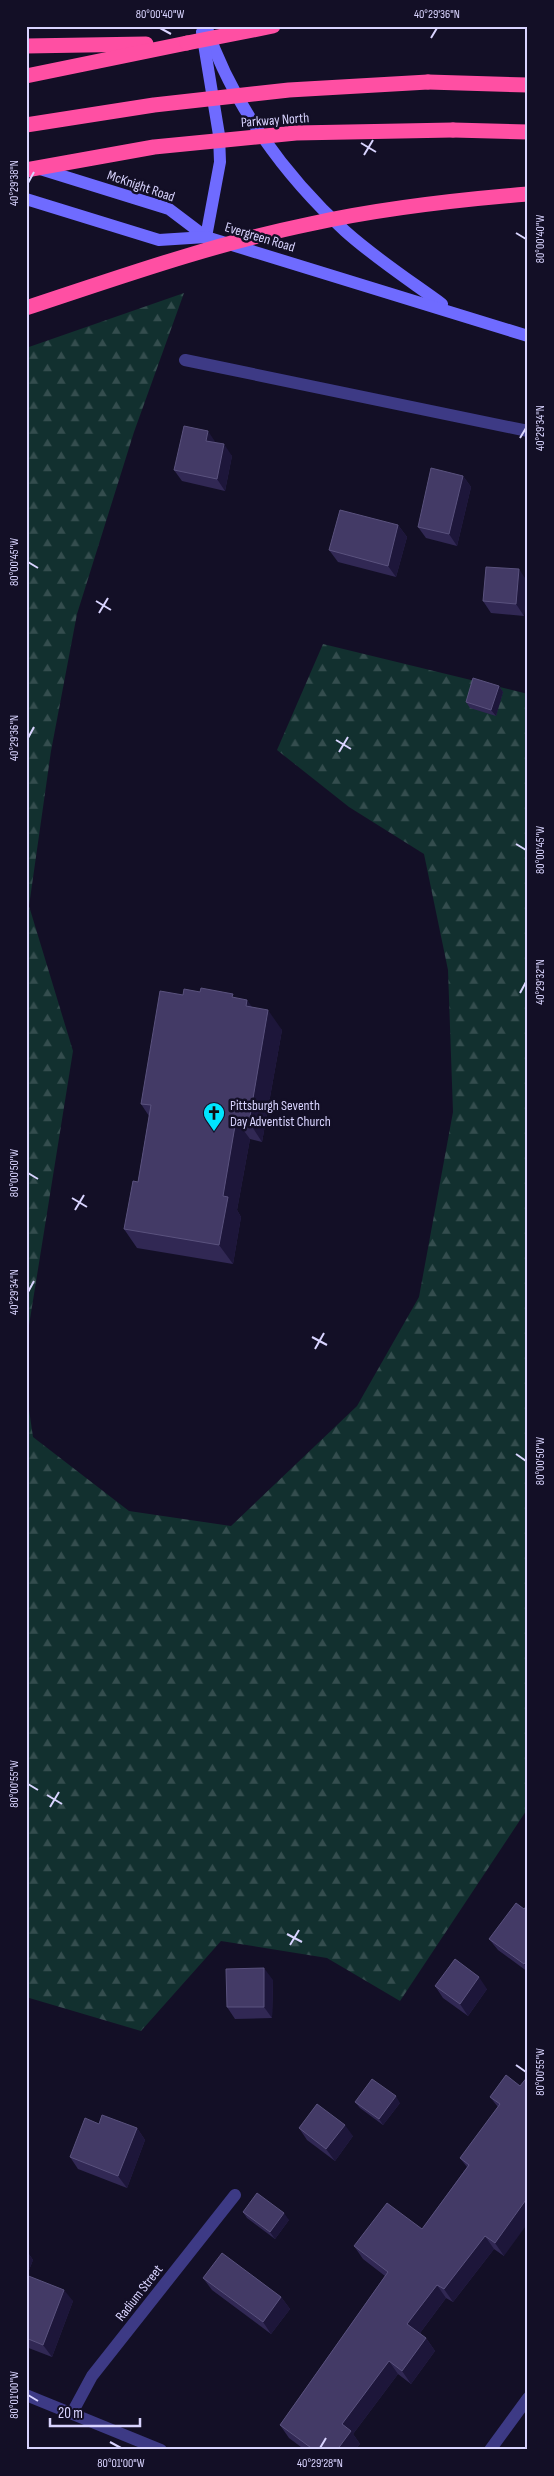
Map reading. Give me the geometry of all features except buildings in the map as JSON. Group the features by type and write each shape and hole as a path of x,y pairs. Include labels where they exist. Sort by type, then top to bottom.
{"highway":[{"path":"26,76 273,26"},
{"path":"26,46 187,43"},
{"path":"26,125 154,105 289,90 428,82 528,85"},
{"name":"Parkway North","path":"26,170 154,147 268,136 454,130 528,132"},
{"path":"26,308 165,262 309,224 381,210 528,194"}],"main road":[{"name":"Evergreen Road","path":"201,26 220,135 220,162 206,237 453,311 528,336"},
{"name":"Evergreen Road","path":"206,26 223,68 245,108 291,175 346,232 377,258 453,311"},
{"name":"McKnight Road","path":"26,165 169,209 206,237"},
{"path":"26,199 159,240 206,237"}],"street":[{"path":"185,360 528,430"},
{"name":"Radium Street","path":"72,2413 92,2376 235,2195"},
{"path":"26,2395 161,2450"},
{"path":"490,2450 528,2398"}],"green space":[{"path":"184,293 134,432 77,614 51,751 29,906 73,1051 26,1344 26,348"},
{"path":"323,644 528,694 528,1808 400,2001 327,1958 221,1941 141,2031 26,1997 26,1389 33,1437 129,1511 231,1526 357,1406 419,1297 453,1112 448,970 424,854 349,807 277,750"}],"place":[{"name":"Pittsburgh Seventh Day Adventist Church","path":"214,1132"}]}
